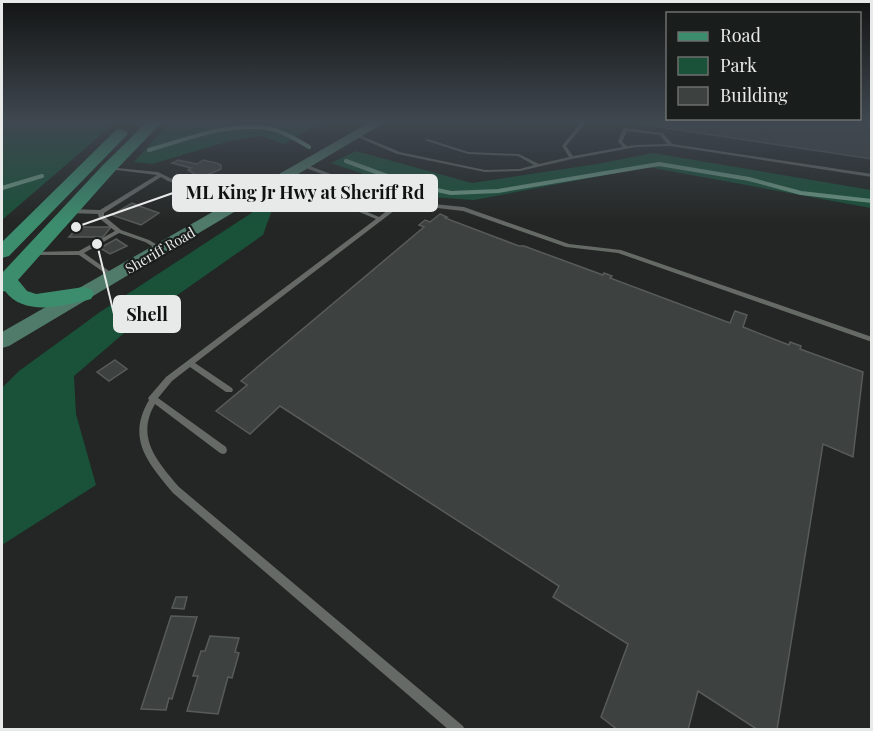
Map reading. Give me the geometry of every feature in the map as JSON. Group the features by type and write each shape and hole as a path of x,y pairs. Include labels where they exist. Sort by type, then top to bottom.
{"main road":[{"path":"2,252 100,155"},
{"path":"84,294 36,301 20,296 4,282 122,155"},
{"name":"Sheriff Road","path":"2,341 323,155"}],"lane":[{"path":"409,155 477,170 505,171 588,155"},
{"path":"519,155 539,166"},
{"path":"737,155 872,176"},
{"path":"305,166 402,202 464,209 568,246 619,251 872,340"},
{"path":"109,168 141,170 161,175 241,203"},
{"path":"69,211 101,212 161,175"},
{"path":"318,193 380,219"},
{"path":"402,202 169,380 152,398 144,418 142,436 145,450 152,462 176,490 459,729"},
{"path":"101,212 101,217 119,231 147,241 161,249"},
{"path":"31,254 80,253 119,231"},
{"path":"80,253 114,277"},
{"path":"190,363 229,390"},
{"path":"152,398 223,450"}],"green space":[{"path":"2,155 77,155 2,220"},
{"path":"140,155 182,155 152,164 134,162"},
{"path":"347,155 371,155 472,183 642,155 665,155 871,190 871,208 648,167 474,200 432,197 331,163"},
{"path":"262,206 272,210 263,235 129,329 74,376 76,414 96,485 2,545 2,388 19,371 100,312"}],"building":[{"path":"846,155 872,155 872,159"},
{"path":"178,160 197,164 203,160 221,165 221,169 207,175 196,175 188,170 191,168 172,163"},
{"path":"132,203 159,213 141,225 112,215"},
{"path":"440,214 447,217 445,218 519,246 603,275 604,273 612,276 610,278 730,323 735,311 747,315 743,327 789,345 790,342 801,346 800,349 863,372 853,457 823,444 777,730 758,730 698,691 688,730 618,730 601,717 628,644 553,597 559,586 280,406 250,434 216,411 247,385 241,381 424,227 419,225 425,220 430,222"},
{"path":"78,227 111,227 103,237 69,237"},
{"path":"116,239 127,246 110,254 100,248"},
{"path":"115,360 127,369 109,381 97,372"},
{"path":"176,597 187,597 184,609 172,608"},
{"path":"171,616 197,617 172,699 169,698 166,710 141,709"},
{"path":"210,636 239,638 235,652 239,653 232,678 228,677 218,714 187,711 198,676 193,676 201,651 205,651"}],"waterway":[{"path":"346,161 409,184 451,193 498,191 659,164 749,179 801,193 872,201"},
{"path":"2,188 42,176"}],"place":[{"name":"ML King Jr Hwy at Sheriff Rd","path":"76,227"},
{"name":"Shell","path":"97,244"}]}
